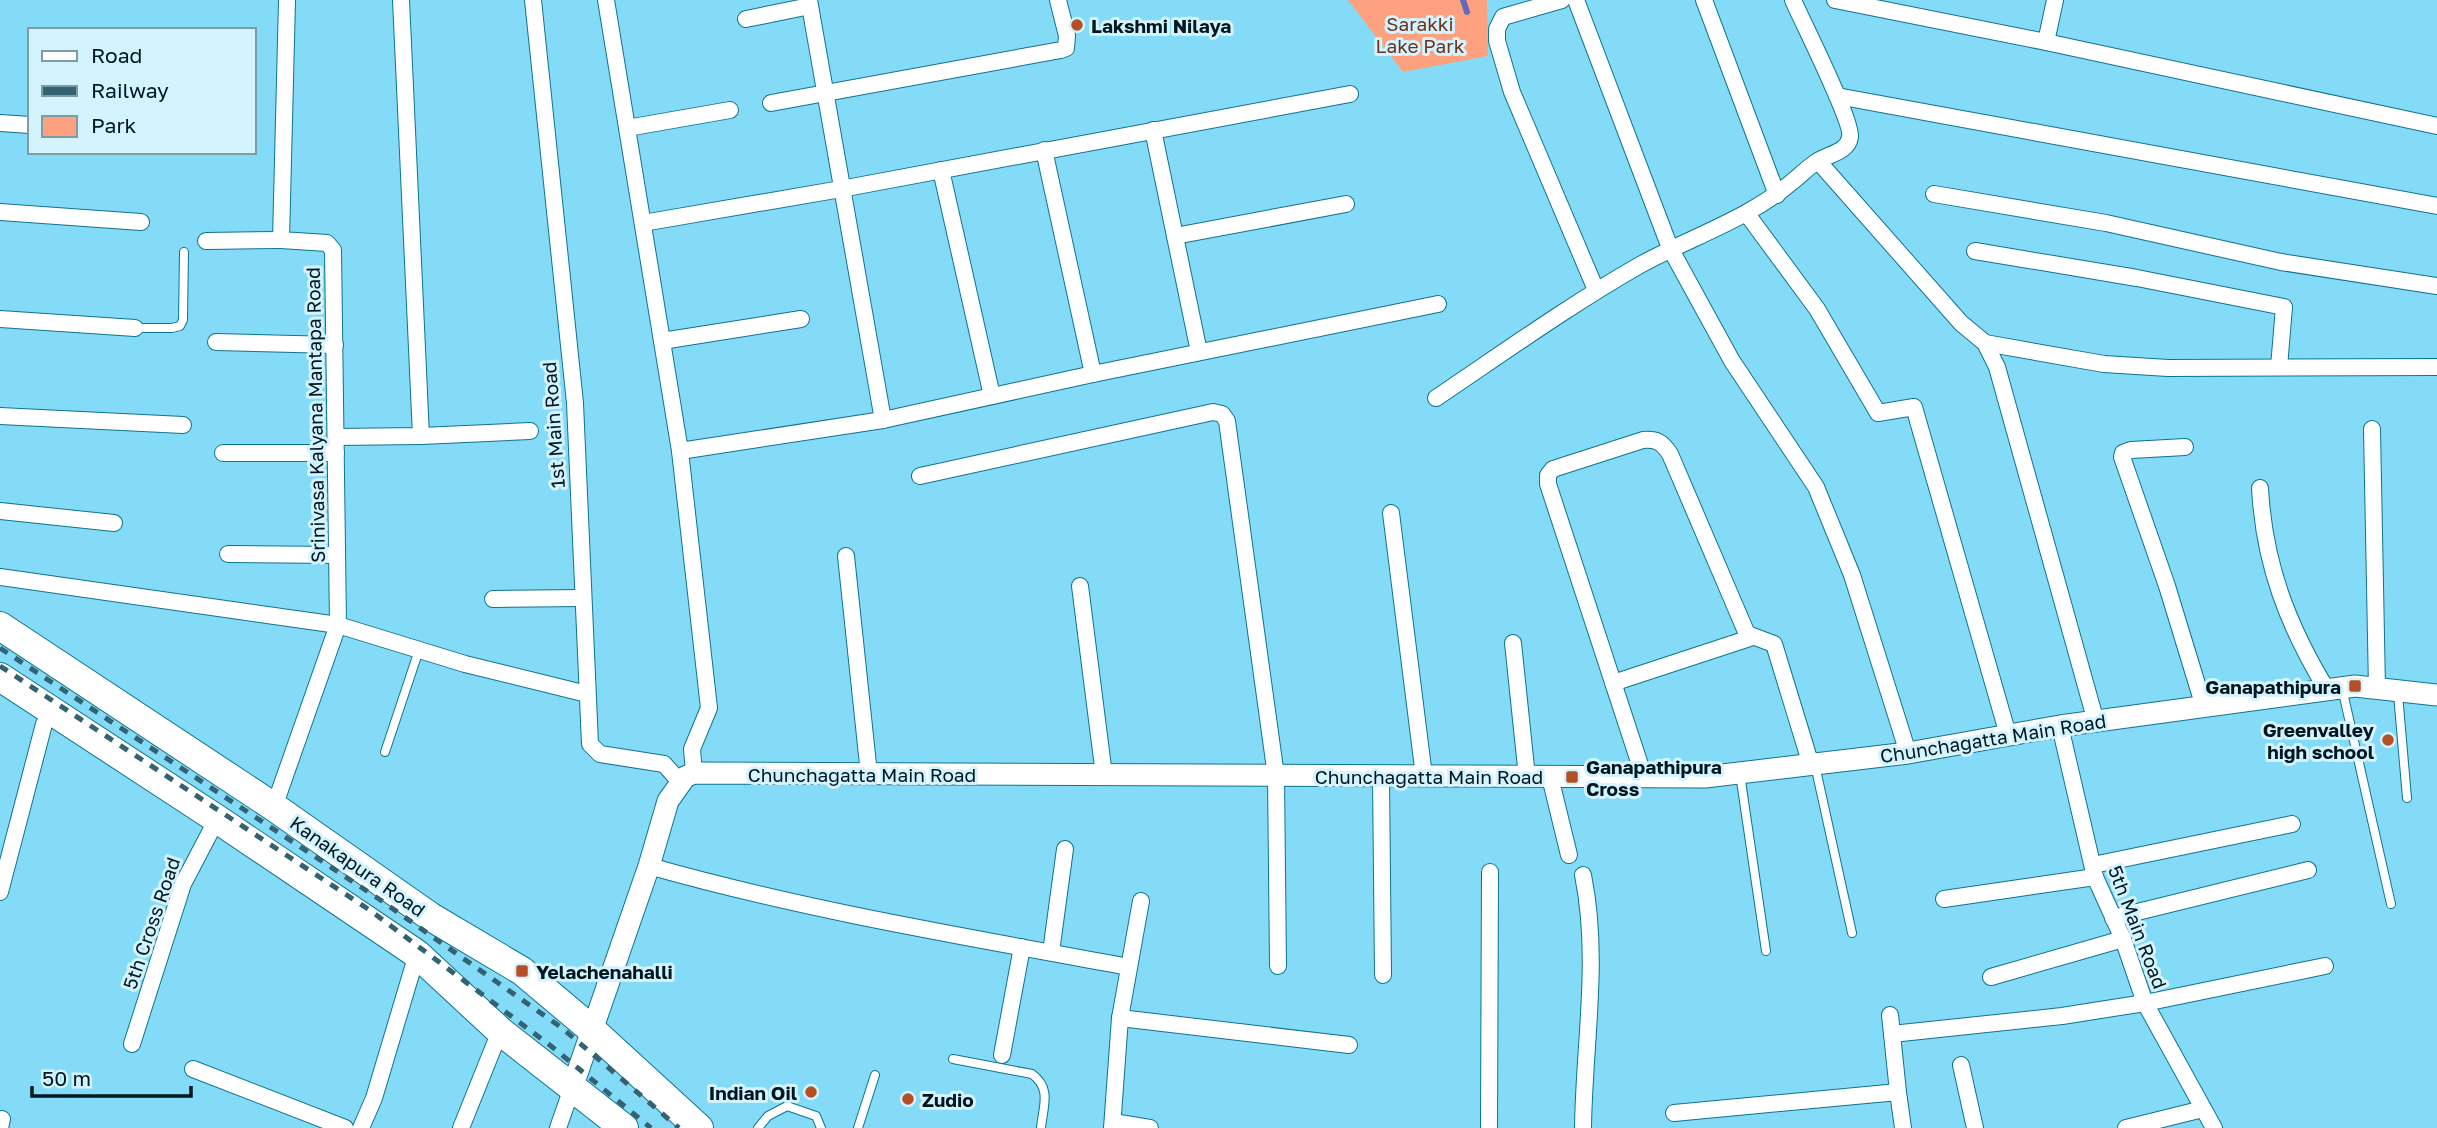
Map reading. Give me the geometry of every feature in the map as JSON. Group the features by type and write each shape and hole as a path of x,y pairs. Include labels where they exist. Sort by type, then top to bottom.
{"highway":[{"name":"Kanakapura Road","path":"0,626 274,807 431,917 522,971 592,1029 699,1128"},
{"name":"Kanakapura Road","path":"0,677 417,954 500,1031 624,1128"}],"street":[{"path":"206,241 281,240 286,0"},
{"path":"401,0 421,436"},
{"name":"1st Main Road","path":"533,0 575,402 590,744 593,750 600,754 664,764 687,778"},
{"path":"558,1128 649,866 668,801 687,778 692,749 709,708 680,451 606,0"},
{"path":"771,103 1061,50 1066,48 1067,36 1058,0"},
{"path":"1562,0 1503,18 1497,29 1497,41 1512,92 1596,290"},
{"path":"1576,0 1670,248 1732,361 1816,487 1852,575 1908,753"},
{"path":"1704,0 1777,195"},
{"path":"1436,398 1596,290 1670,248 1746,214 1777,195 1818,161 1842,149 1851,132 1793,0"},
{"path":"1835,0 2046,42 2437,126"},
{"path":"2046,42 2055,0"},
{"path":"746,19 810,3 883,420"},
{"path":"643,223 1350,94"},
{"path":"1837,96 2437,206"},
{"path":"627,128 730,110"},
{"path":"0,123 28,125"},
{"path":"1153,130 1199,352"},
{"path":"1044,150 1093,374"},
{"path":"1818,161 1961,323 1985,343 1997,367 2096,722"},
{"path":"941,170 992,396"},
{"path":"1934,194 2106,223 2281,262 2437,286"},
{"path":"1175,236 1346,204"},
{"path":"0,212 141,222"},
{"path":"1746,214 1817,309 1878,414 1914,407 2008,735"},
{"name":"Srinivasa Kalyana Mantapa Road","path":"281,240 327,243 332,246 338,625"},
{"path":"1975,250 2284,307 2279,367"},
{"path":"680,451 883,420 1438,304"},
{"path":"0,319 135,328"},
{"path":"662,341 801,319"},
{"path":"216,342 335,345"},
{"path":"1985,343 2104,364 2168,368 2437,366"},
{"path":"920,476 1213,412 1222,414 1227,421 1276,776 1278,966"},
{"path":"0,416 183,425"},
{"path":"2372,429 2387,690"},
{"path":"223,453 421,436 530,431"},
{"path":"1644,777 1548,484 1548,475 1553,469 1643,440 1654,439 1663,443 1670,454 1747,634 1773,643 1813,765"},
{"path":"2185,447 2131,450 2123,453 2122,457 2167,586 2204,707"},
{"path":"2260,488 2264,535 2287,615 2308,659 2335,689"},
{"path":"0,511 114,523"},
{"path":"1391,513 1424,776"},
{"path":"228,554 337,555"},
{"path":"846,556 869,774"},
{"path":"0,577 338,625 419,650 587,694"},
{"path":"1080,586 1104,775"},
{"path":"493,599 583,597"},
{"path":"274,807 338,625"},
{"path":"1613,683 1753,637"},
{"path":"1513,643 1527,777"},
{"name":"Chunchagatta Main Road","path":"687,778 869,774 1705,778 1908,753 2060,726 2356,686 2437,695"},
{"path":"0,892 44,724 51,711"},
{"name":"5th Main Road","path":"2060,726 2094,871 2123,939 2145,1003 2214,1128"},
{"path":"1381,777 1383,975"},
{"path":"1550,777 1569,855"},
{"name":"5th Cross Road","path":"132,1044 183,884 217,819"},
{"path":"1944,899 2094,871 2292,824"},
{"path":"1051,952 1065,849"},
{"path":"649,866 764,897 900,926 1129,967"},
{"path":"2113,918 2308,870"},
{"path":"1489,1128 1490,872"},
{"path":"1583,875 1592,948 1583,1128"},
{"path":"1141,901 1120,1018 1112,1125 1150,1128"},
{"path":"1991,977 2123,939"},
{"path":"1002,1055 1022,947"},
{"path":"361,1128 374,1098 417,954"},
{"path":"1892,1034 2063,1016 2145,1003 2325,966"},
{"path":"1890,1015 1903,1128"},
{"path":"1120,1018 1349,1045"},
{"path":"461,1128 500,1031"},
{"path":"1961,1065 1975,1128"},
{"path":"193,1069 345,1128"},
{"path":"1674,1113 1898,1092"},
{"path":"2126,1128 2203,1109"}],"lane":[{"path":"135,328 180,326 183,320 184,253"},
{"path":"385,752 419,650"},
{"path":"2335,689 2391,904"},
{"path":"2387,690 2407,798"},
{"path":"1813,765 1852,933"},
{"path":"1740,774 1766,951"},
{"path":"954,1059 1032,1074 1041,1081 1045,1090 1041,1128"},
{"path":"858,1128 875,1075"},
{"path":"758,1128 768,1115 787,1106 816,1116 821,1128"}],"green space":[{"name":"Sarakki Lake Park","path":"1348,0 1487,0 1488,56 1403,72"}],"waterway":[{"path":"1463,0 1467,12"}],"railway":[{"path":"0,648 379,899 562,1028 679,1128"},
{"path":"0,666 371,911 551,1046 651,1128"}],"place":[{"name":"Lakshmi Nilaya","path":"1077,25"},
{"name":"Ganapathipura","path":"2355,686"},
{"name":"Greenvalley high school","path":"2388,740"},
{"name":"Ganapathipura Cross","path":"1572,777"},
{"name":"Yelachenahalli","path":"522,971"},
{"name":"Indian Oil","path":"811,1092"},
{"name":"Zudio","path":"908,1099"}]}
